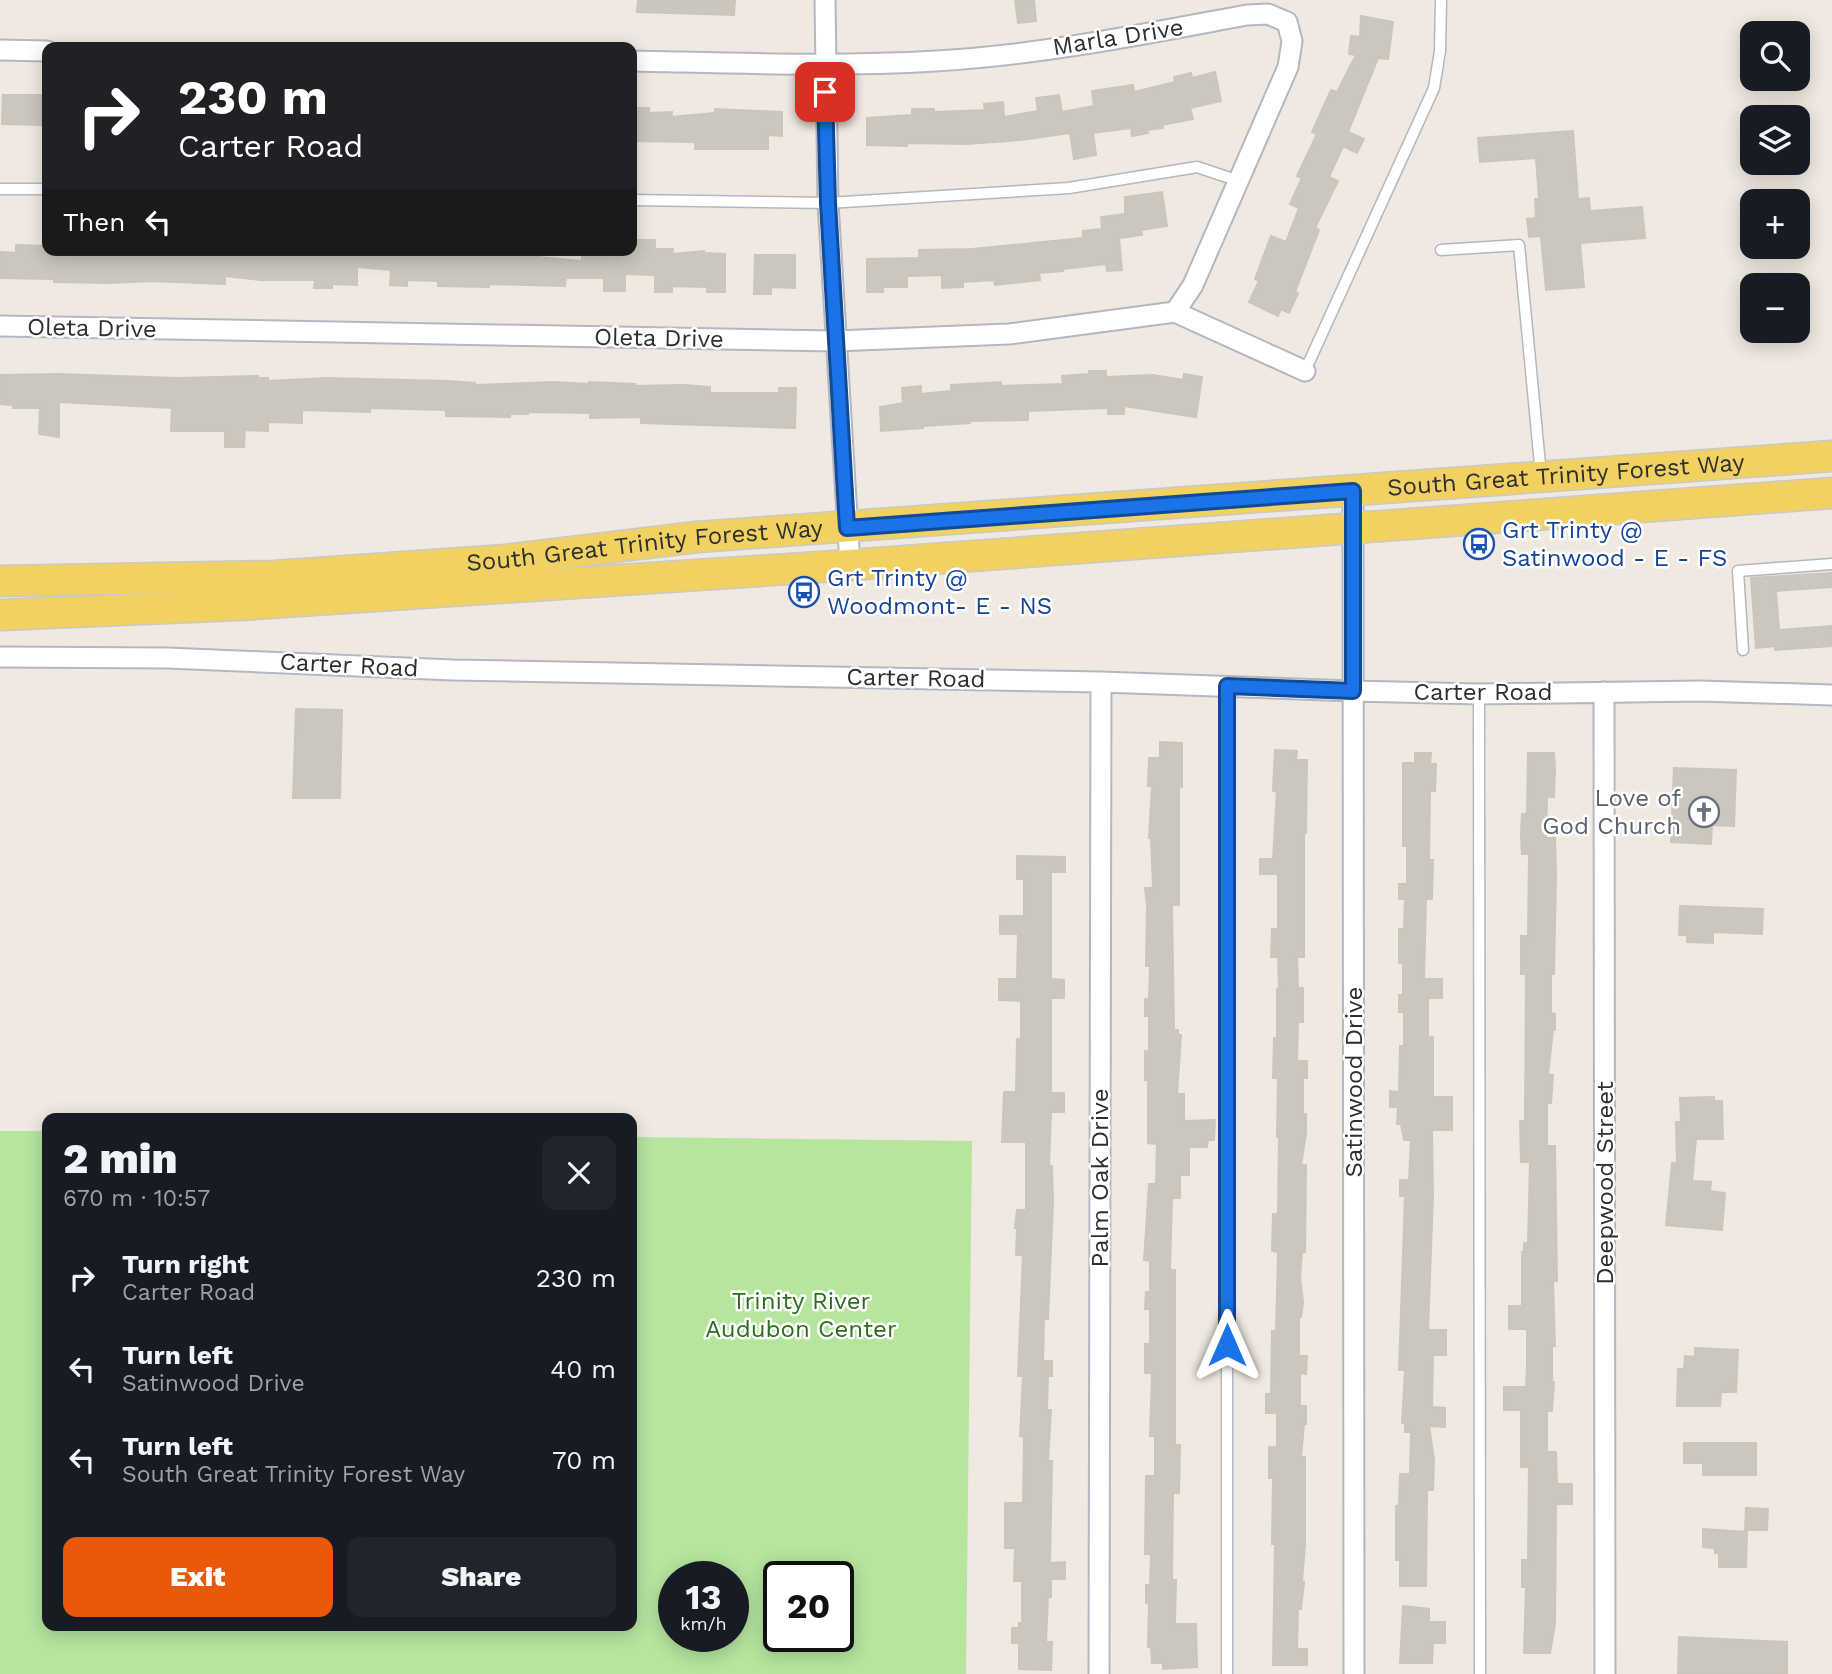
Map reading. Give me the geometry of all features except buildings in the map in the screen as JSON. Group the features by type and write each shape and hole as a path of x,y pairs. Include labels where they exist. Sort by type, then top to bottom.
{"main road":[{"name":"South Great Trinity Forest Way","path":"0,581 274,576 505,560 697,537 1832,456"},
{"name":"South Great Trinity Forest Way","path":"0,615 239,605 850,565 1832,493"}],"street":[{"path":"825,0 828,203 850,565"},
{"name":"Marla Drive","path":"637,61 825,64 937,61 1099,42 1247,15 1268,14 1287,22 1292,41 1288,67 1193,285 1175,312"},
{"path":"0,50 42,51"},
{"path":"1175,312 1305,371"},
{"name":"Oleta Drive","path":"0,326 835,341 1009,334 1175,312"},
{"name":"Satinwood Drive","path":"1353,491 1354,1674"},
{"name":"Carter Road","path":"0,657 192,658 453,670 1101,682 1479,694 1700,691 1832,695"},
{"name":"Palm Oak Drive","path":"1100,1674 1101,682"},
{"name":"Deepwood Street","path":"1604,692 1605,1674"}],"lane":[{"path":"1305,371 1434,88 1440,51 1441,0"},
{"path":"637,200 828,203 1069,188 1197,167 1240,182"},
{"path":"0,189 42,190"},
{"path":"1441,250 1519,245 1541,478"},
{"path":"1743,650 1738,571 1832,564"},
{"path":"1227,686 1227,1674"},
{"path":"1479,694 1480,1674"}],"green space":[{"name":"Trinity River Audubon Center","path":"0,1131 42,1131 42,1631 637,1631 637,1137 972,1141 966,1674 0,1674"}],"place":[{"name":"Grt Trinty @ Satinwood - E - FS","path":"1479,544"},
{"name":"Grt Trinty @ Woodmont- E - NS","path":"804,592"},
{"name":"Love of God Church","path":"1704,812"}],"route":[{"path":"825,92 828,203 847,528 1353,491 1353,691 1227,686 1227,1345"}]}
